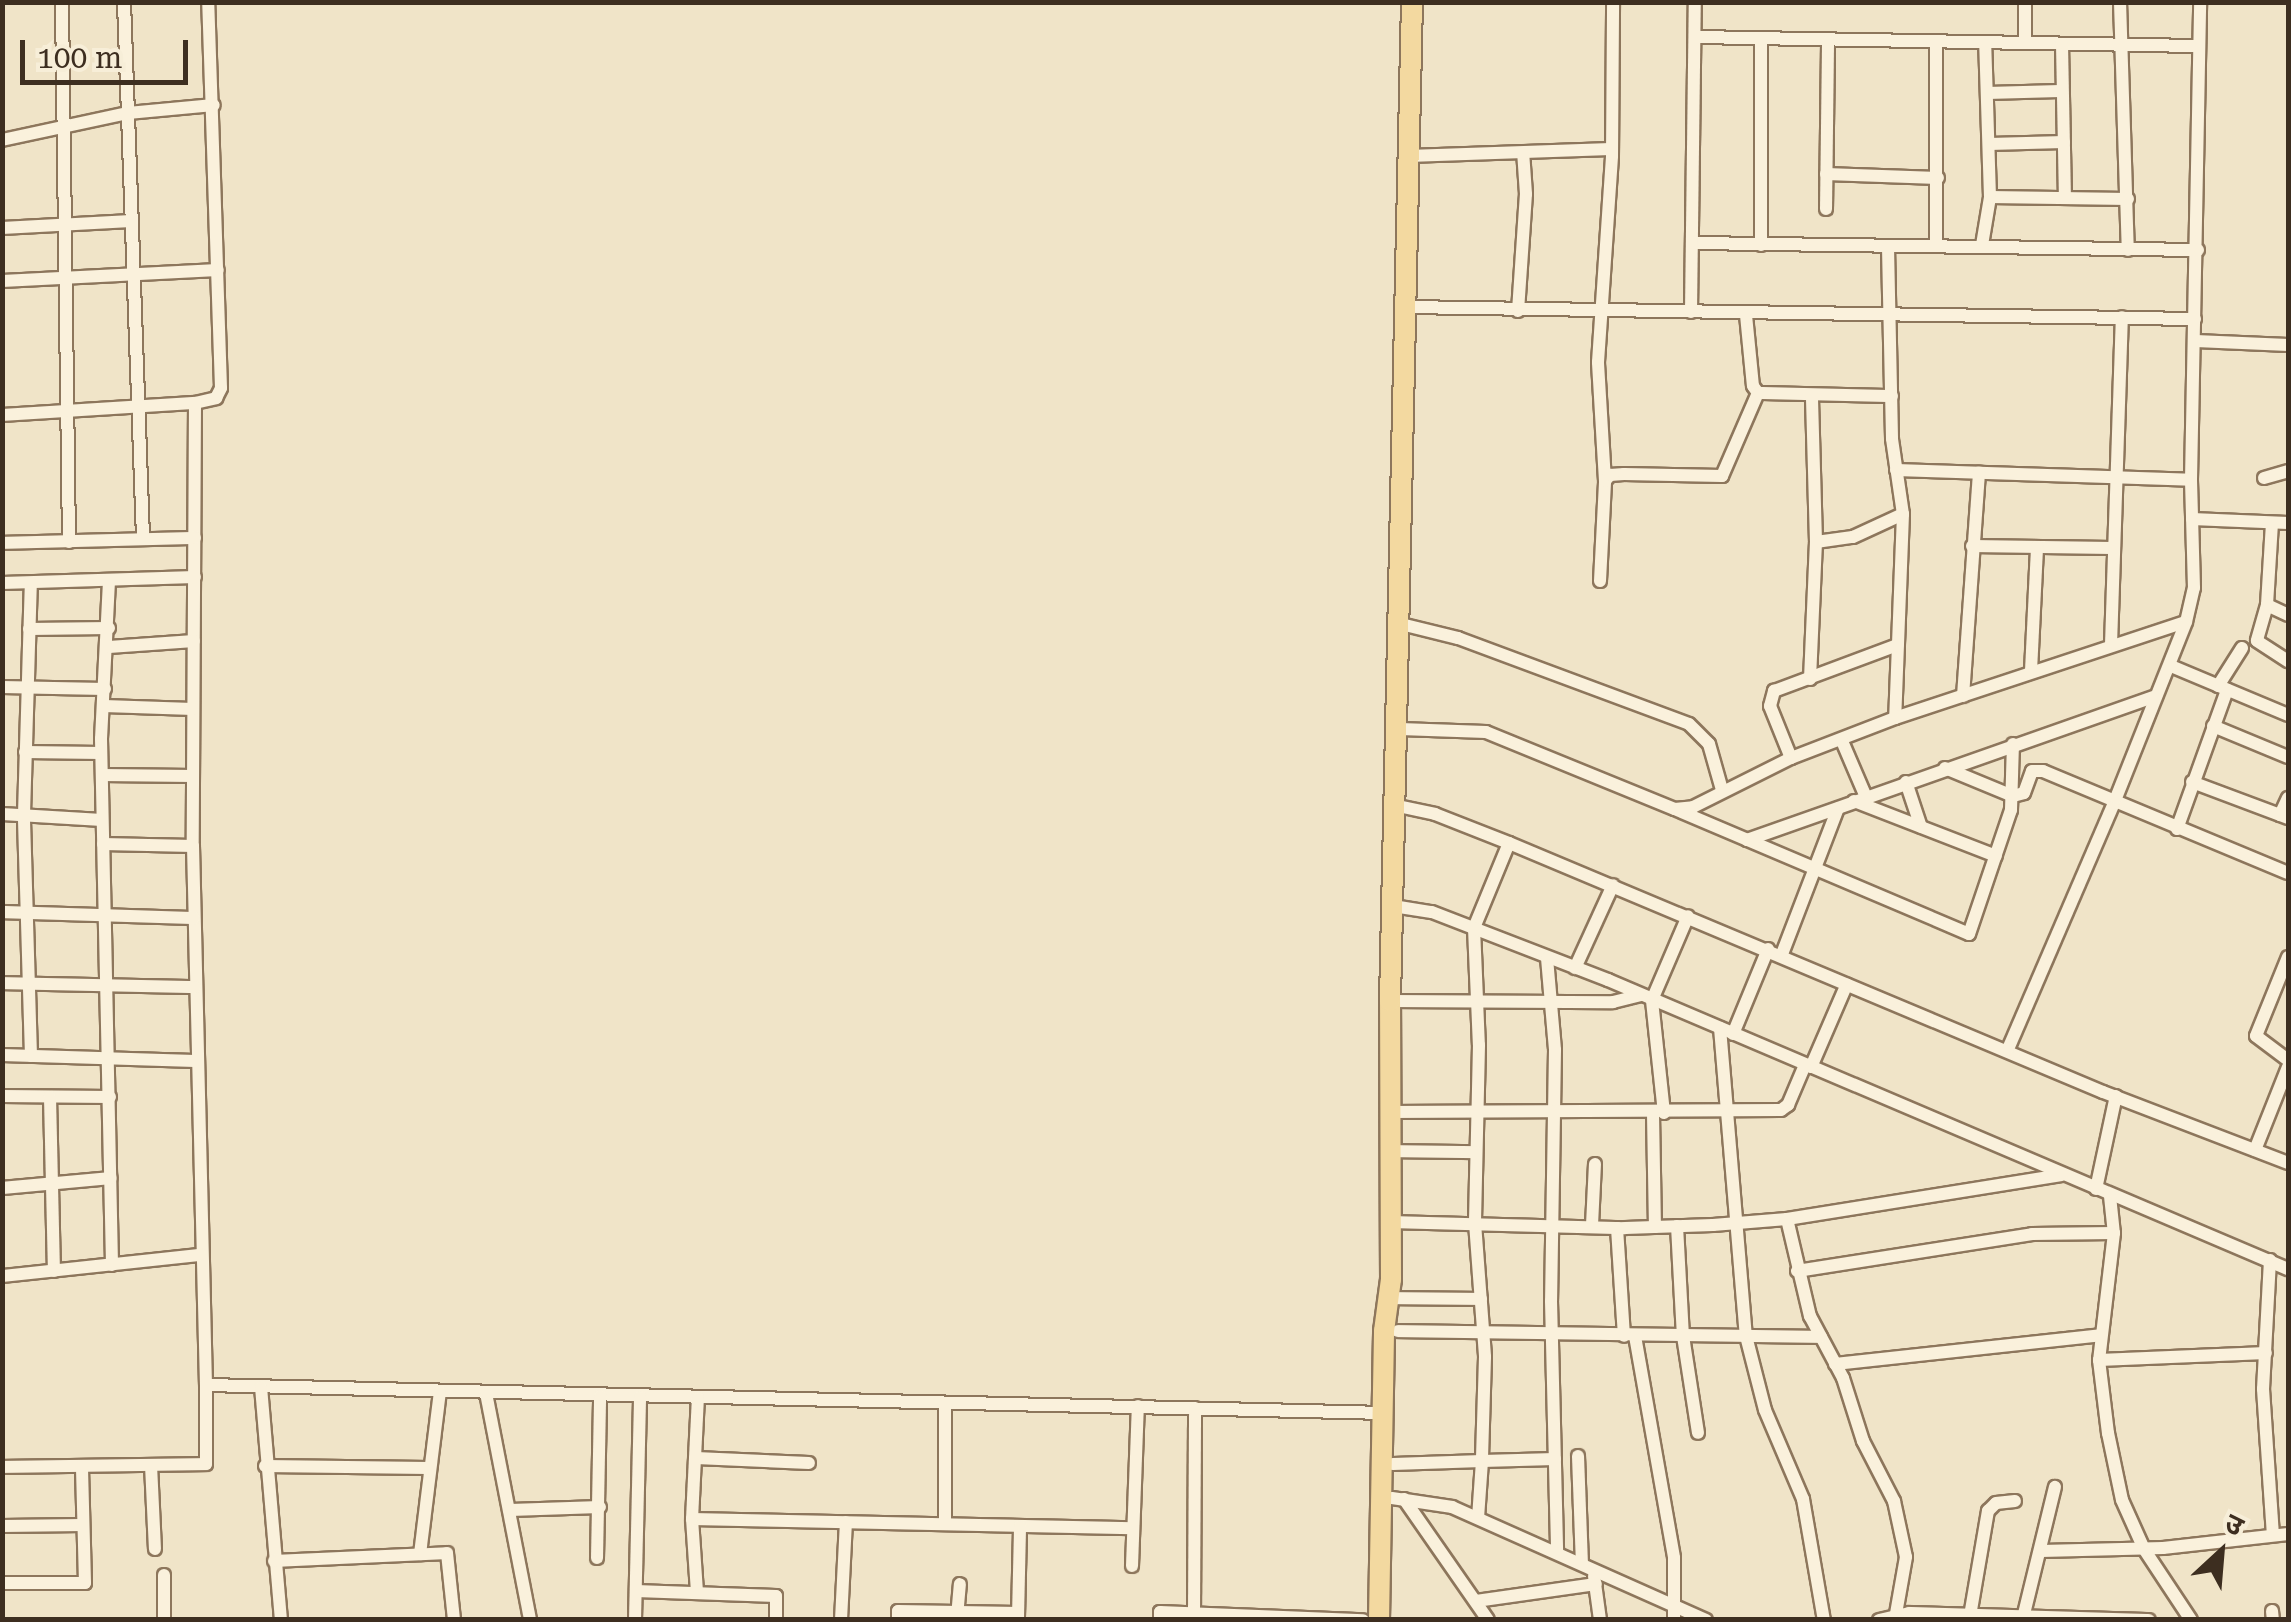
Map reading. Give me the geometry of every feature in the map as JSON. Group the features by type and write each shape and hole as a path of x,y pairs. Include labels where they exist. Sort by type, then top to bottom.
{"main road":[{"path":"1379,1620 1383,1413 1391,1292 1390,1001 1400,729 1412,2"},
{"path":"1388,1620 1398,1499 1393,1464 1398,1331 1391,1292"}],"street":[{"path":"62,2 69,542"},
{"path":"124,2 143,540"},
{"path":"2,415 195,403 216,398 220,388 218,270 208,2"},
{"path":"1600,582 1604,481 1598,386 1612,149 1613,2"},
{"path":"1691,312 1694,2"},
{"path":"2025,2 2025,42"},
{"path":"2120,2 2128,250"},
{"path":"2008,1049 2170,666 2194,588 2191,480 2200,2"},
{"path":"1696,37 2198,46"},
{"path":"1760,41 1762,245"},
{"path":"1826,209 1828,42"},
{"path":"1936,42 1936,246"},
{"path":"1982,245 1990,197 1985,42"},
{"path":"2062,44 2065,196"},
{"path":"1987,93 2060,91"},
{"path":"2,140 128,113 214,105"},
{"path":"1989,144 2064,142"},
{"path":"1407,156 1612,149"},
{"path":"1518,311 1526,194 1522,154"},
{"path":"1826,174 1938,178"},
{"path":"1990,197 2128,200"},
{"path":"2,228 131,221"},
{"path":"1692,243 2198,250"},
{"path":"1888,248 1892,396 1902,514 1895,718"},
{"path":"2,281 218,270"},
{"path":"1405,307 1602,314 2195,319"},
{"path":"1746,314 1753,386 1758,392 1892,396"},
{"path":"2111,644 2122,317"},
{"path":"2196,341 2288,345"},
{"path":"1604,481 1610,475 1624,474 1722,476 1758,392"},
{"path":"1810,679 1816,542 1812,396"},
{"path":"2,1468 206,1464 194,988 195,403"},
{"path":"1896,470 2191,480"},
{"path":"2264,478 2288,472"},
{"path":"1963,696 1979,474"},
{"path":"1816,542 1854,538 1902,514"},
{"path":"2192,520 2288,523"},
{"path":"2272,523 2267,605 2257,641 2288,661"},
{"path":"2,544 195,538"},
{"path":"1972,546 2112,548"},
{"path":"2031,671 2036,546"},
{"path":"2,583 195,577"},
{"path":"109,581 109,647 101,754 112,1265"},
{"path":"31,1056 24,814 32,584"},
{"path":"2267,605 2288,615"},
{"path":"1675,809 1693,806 1791,758 1895,718 2186,622"},
{"path":"1401,624 1458,638 1689,724 1709,744 1722,790"},
{"path":"29,628 109,628"},
{"path":"109,647 194,641"},
{"path":"1791,758 1770,698 1783,686 1898,645"},
{"path":"2177,829 2214,726 2223,688 2242,648"},
{"path":"2170,666 2288,716"},
{"path":"2,688 105,688"},
{"path":"1747,840 2156,696"},
{"path":"104,706 193,709"},
{"path":"2214,726 2288,757"},
{"path":"1400,729 1486,732 1969,934 2014,796 2013,744"},
{"path":"1842,740 1860,799 1996,856"},
{"path":"25,752 101,754"},
{"path":"1945,768 2014,796 2024,793 2029,776 2036,770 2116,798 2177,829 2288,873"},
{"path":"102,775 193,776"},
{"path":"1906,782 1921,827"},
{"path":"2192,782 2284,817 2288,798"},
{"path":"1398,806 1435,814 1509,843 2116,1096 2288,1163"},
{"path":"1782,954 1838,808"},
{"path":"2,814 102,820"},
{"path":"1478,1518 1483,1333 1475,1223 1479,1002 1474,928 1509,843"},
{"path":"103,844 193,846"},
{"path":"1575,968 1612,885"},
{"path":"1394,906 1432,912 1575,968 2288,1268"},
{"path":"2,912 194,918"},
{"path":"1655,1227 1659,1113 1646,998 1688,916"},
{"path":"1768,948 1726,1031 1734,1223 1746,1336 1765,1410 1803,1499 1824,1620"},
{"path":"2288,956 2285,977 2256,1036 2288,1060"},
{"path":"1548,958 1556,1114 1552,1336 1557,1550"},
{"path":"2,983 194,988"},
{"path":"1390,1112 1659,1113 1786,1108 1847,984"},
{"path":"1390,1001 1551,1003 1646,998"},
{"path":"2,1055 196,1061"},
{"path":"2255,1150 2288,1068"},
{"path":"2,1096 110,1097"},
{"path":"50,1096 54,1271"},
{"path":"2096,1189 2116,1096"},
{"path":"1389,1152 1476,1152"},
{"path":"1592,1226 1595,1164"},
{"path":"1390,1222 1617,1228 1787,1220 2061,1175"},
{"path":"2,1188 111,1178"},
{"path":"2110,1196 2114,1233 2100,1336 2101,1397 2122,1500 2144,1549 2190,1620"},
{"path":"1787,1220 1810,1316 1835,1364 1864,1441 1894,1501 1904,1534 1906,1557 1896,1614"},
{"path":"1677,1226 1682,1336 1698,1433"},
{"path":"1617,1228 1630,1336 1674,1558 1674,1613"},
{"path":"1797,1271 2032,1234 2114,1233"},
{"path":"2,1276 200,1255"},
{"path":"2270,1260 2265,1438 2272,1535"},
{"path":"1391,1292 1481,1299"},
{"path":"1398,1331 1821,1337"},
{"path":"1835,1364 2100,1336"},
{"path":"2100,1360 2266,1352"},
{"path":"206,1385 1383,1413"},
{"path":"260,1386 264,1466 281,1620"},
{"path":"420,1554 440,1392"},
{"path":"486,1393 530,1620"},
{"path":"598,1558 600,1396"},
{"path":"635,1620 640,1397"},
{"path":"698,1398 692,1519 698,1592"},
{"path":"945,1403 945,1524"},
{"path":"1132,1566 1138,1406"},
{"path":"1194,1614 1195,1408"},
{"path":"1578,1456 1588,1566 1596,1584 1600,1620"},
{"path":"696,1458 809,1463"},
{"path":"1393,1464 1555,1459"},
{"path":"151,1465 155,1549"},
{"path":"2,1584 85,1583 82,1466"},
{"path":"264,1466 428,1468"},
{"path":"2023,1618 2055,1487"},
{"path":"1398,1499 1452,1507 1557,1550 1674,1613 1706,1620"},
{"path":"1398,1499 1488,1620"},
{"path":"1970,1616 1988,1511 1996,1503 2015,1501"},
{"path":"510,1510 600,1508"},
{"path":"692,1519 1133,1528"},
{"path":"841,1620 846,1522"},
{"path":"2,1526 83,1524"},
{"path":"898,1620 898,1610 957,1616 1018,1616 1020,1526"},
{"path":"2041,1551 2144,1549 2288,1534"},
{"path":"274,1561 447,1553 454,1620"},
{"path":"164,1575 164,1620"},
{"path":"957,1616 960,1584"},
{"path":"1476,1601 1529,1590 1596,1584"},
{"path":"636,1590 776,1596 776,1620"},
{"path":"1160,1620 1160,1612 1363,1620"},
{"path":"1879,1620 1896,1614 2149,1620"}]}
